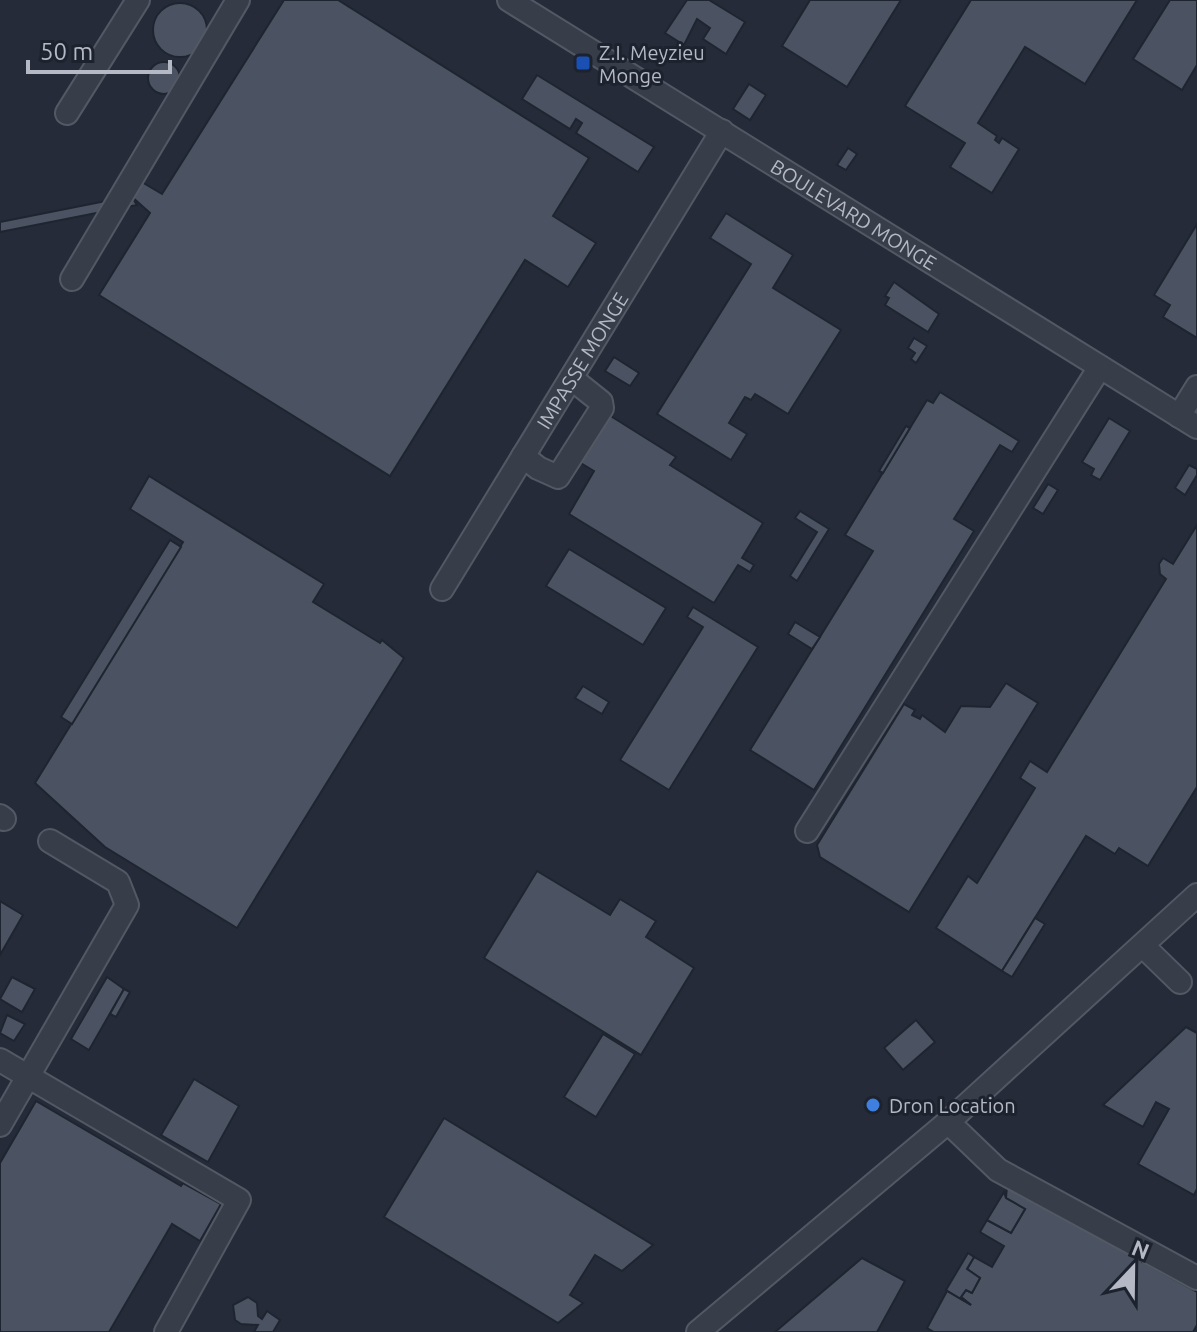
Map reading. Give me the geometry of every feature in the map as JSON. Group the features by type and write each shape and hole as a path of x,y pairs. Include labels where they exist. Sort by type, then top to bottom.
{"street":[{"path":"67,113 138,0"},
{"path":"72,279 238,0"},
{"name":"BOULEVARD MONGE","path":"509,0 1188,421"},
{"name":"IMPASSE MONGE","path":"442,589 722,131"},
{"path":"807,831 1100,367"},
{"path":"523,456 558,477 602,408 601,402 571,378"},
{"path":"1188,421 1197,387"},
{"path":"0,1125 127,905 118,882 50,841"},
{"path":"698,1332 948,1122 1197,895"},
{"path":"1143,946 1180,982"},
{"path":"0,1060 239,1200 166,1332"},
{"path":"948,1122 998,1170 1197,1278"}],"building":[{"path":"284,0 338,0 589,158 553,216 596,243 568,287 525,260 390,476 99,295 150,213 131,196 140,181 162,194"},
{"path":"687,0 709,0 745,22 726,54 703,39 710,28 697,19 684,45 665,33"},
{"path":"810,0 901,0 847,87 782,46"},
{"path":"971,0 1137,0 1085,84 1025,47 978,123 997,136 995,140 999,143 1002,138 1019,149 992,193 950,167 965,143 905,106"},
{"path":"1170,0 1197,0 1197,65 1182,90 1133,59"},
{"path":"180,3 199,11 207,30 199,49 180,57 161,49 153,30 161,11"},
{"path":"164,62 175,67 180,78 175,89 164,94 153,89 148,78 153,67"},
{"path":"537,75 654,147 638,172 576,133 582,123 576,119 570,129 522,99"},
{"path":"749,84 766,95 750,120 733,109"},
{"path":"848,148 857,154 846,170 837,165"},
{"path":"131,196 137,205 0,232 0,222"},
{"path":"726,213 793,255 773,288 841,330 788,414 755,394 751,400 745,397 729,423 747,434 731,460 657,414 751,264 710,238"},
{"path":"1197,224 1197,338 1163,317 1170,305 1154,295"},
{"path":"894,282 939,314 928,332 885,305 889,298 885,296"},
{"path":"914,338 927,346 916,363 911,359 915,353 908,348"},
{"path":"614,357 639,373 630,386 605,371"},
{"path":"940,392 1019,441 1012,452 1000,445 954,519 974,531 814,790 750,750 873,551 845,535 927,400 933,403"},
{"path":"609,415 676,457 670,465 763,523 742,558 754,565 750,572 738,565 714,603 569,514 594,471 579,462"},
{"path":"1109,418 1130,431 1100,480 1091,475 1094,469 1082,462"},
{"path":"906,426 910,428 883,473 879,471"},
{"path":"1189,465 1197,469 1197,475 1185,495 1175,488"},
{"path":"149,476 324,584 313,602 380,643 382,640 404,658 237,928 105,847 35,783 183,542 130,509"},
{"path":"1048,484 1058,490 1043,514 1033,508"},
{"path":"800,511 829,529 797,581 790,576 817,532 795,518"},
{"path":"1197,525 1197,787 1148,866 1119,848 1115,854 1086,836 1002,971 936,928 968,876 977,883 1035,788 1020,778 1030,761 1047,772 1166,579 1160,574 1159,564 1163,558 1173,564"},
{"path":"170,540 181,547 72,724 61,717"},
{"path":"569,549 666,608 643,645 546,586"},
{"path":"693,607 758,647 669,790 620,760 703,627 687,617"},
{"path":"795,622 820,637 812,649 788,634"},
{"path":"1006,683 1038,703 909,912 820,857 817,845 904,704 915,710 912,715 920,719 922,715 945,732 961,706 990,707"},
{"path":"583,686 609,702 602,714 575,698"},
{"path":"537,871 610,915 620,899 656,921 646,937 694,968 641,1055 484,958"},
{"path":"0,901 23,915 0,955"},
{"path":"1035,918 1045,924 1012,977 1002,971"},
{"path":"12,977 35,989 22,1012 0,999"},
{"path":"107,977 124,989 89,1050 71,1039"},
{"path":"124,989 130,992 116,1017 110,1014"},
{"path":"7,1015 25,1024 14,1041 0,1033"},
{"path":"916,1020 935,1042 903,1070 884,1048"},
{"path":"1186,1027 1197,1033 1197,1189 1194,1195 1138,1164 1169,1109 1156,1102 1143,1127 1103,1105"},
{"path":"603,1034 635,1054 596,1117 564,1097"},
{"path":"194,1079 239,1106 208,1162 161,1135"},
{"path":"36,1101 181,1186 183,1183 221,1204 200,1241 172,1224 109,1332 0,1332 0,1163"},
{"path":"444,1118 653,1245 622,1271 595,1255 570,1295 583,1303 558,1323 384,1217"},
{"path":"1007,1186 1197,1292 1197,1325 1193,1332 934,1332 927,1328 947,1291 971,1305 961,1297 966,1290 972,1293 980,1278 967,1269 974,1257 992,1267 1004,1246 980,1232 987,1220 1011,1233 1025,1209 1006,1198"},
{"path":"1004,1192 1006,1198 1025,1209 1011,1233 987,1220"},
{"path":"968,1253 974,1257 967,1269 980,1278 972,1293 966,1290 961,1297 971,1305 946,1290"},
{"path":"862,1258 905,1281 877,1332 775,1332"},
{"path":"248,1297 257,1303 258,1316 262,1319 267,1311 280,1320 273,1332 254,1332 258,1325 241,1324 235,1320 233,1305"}],"place":[{"name":"Z.I. Meyzieu Monge","path":"583,63"},
{"name":"Dron Location","path":"873,1105"}]}
